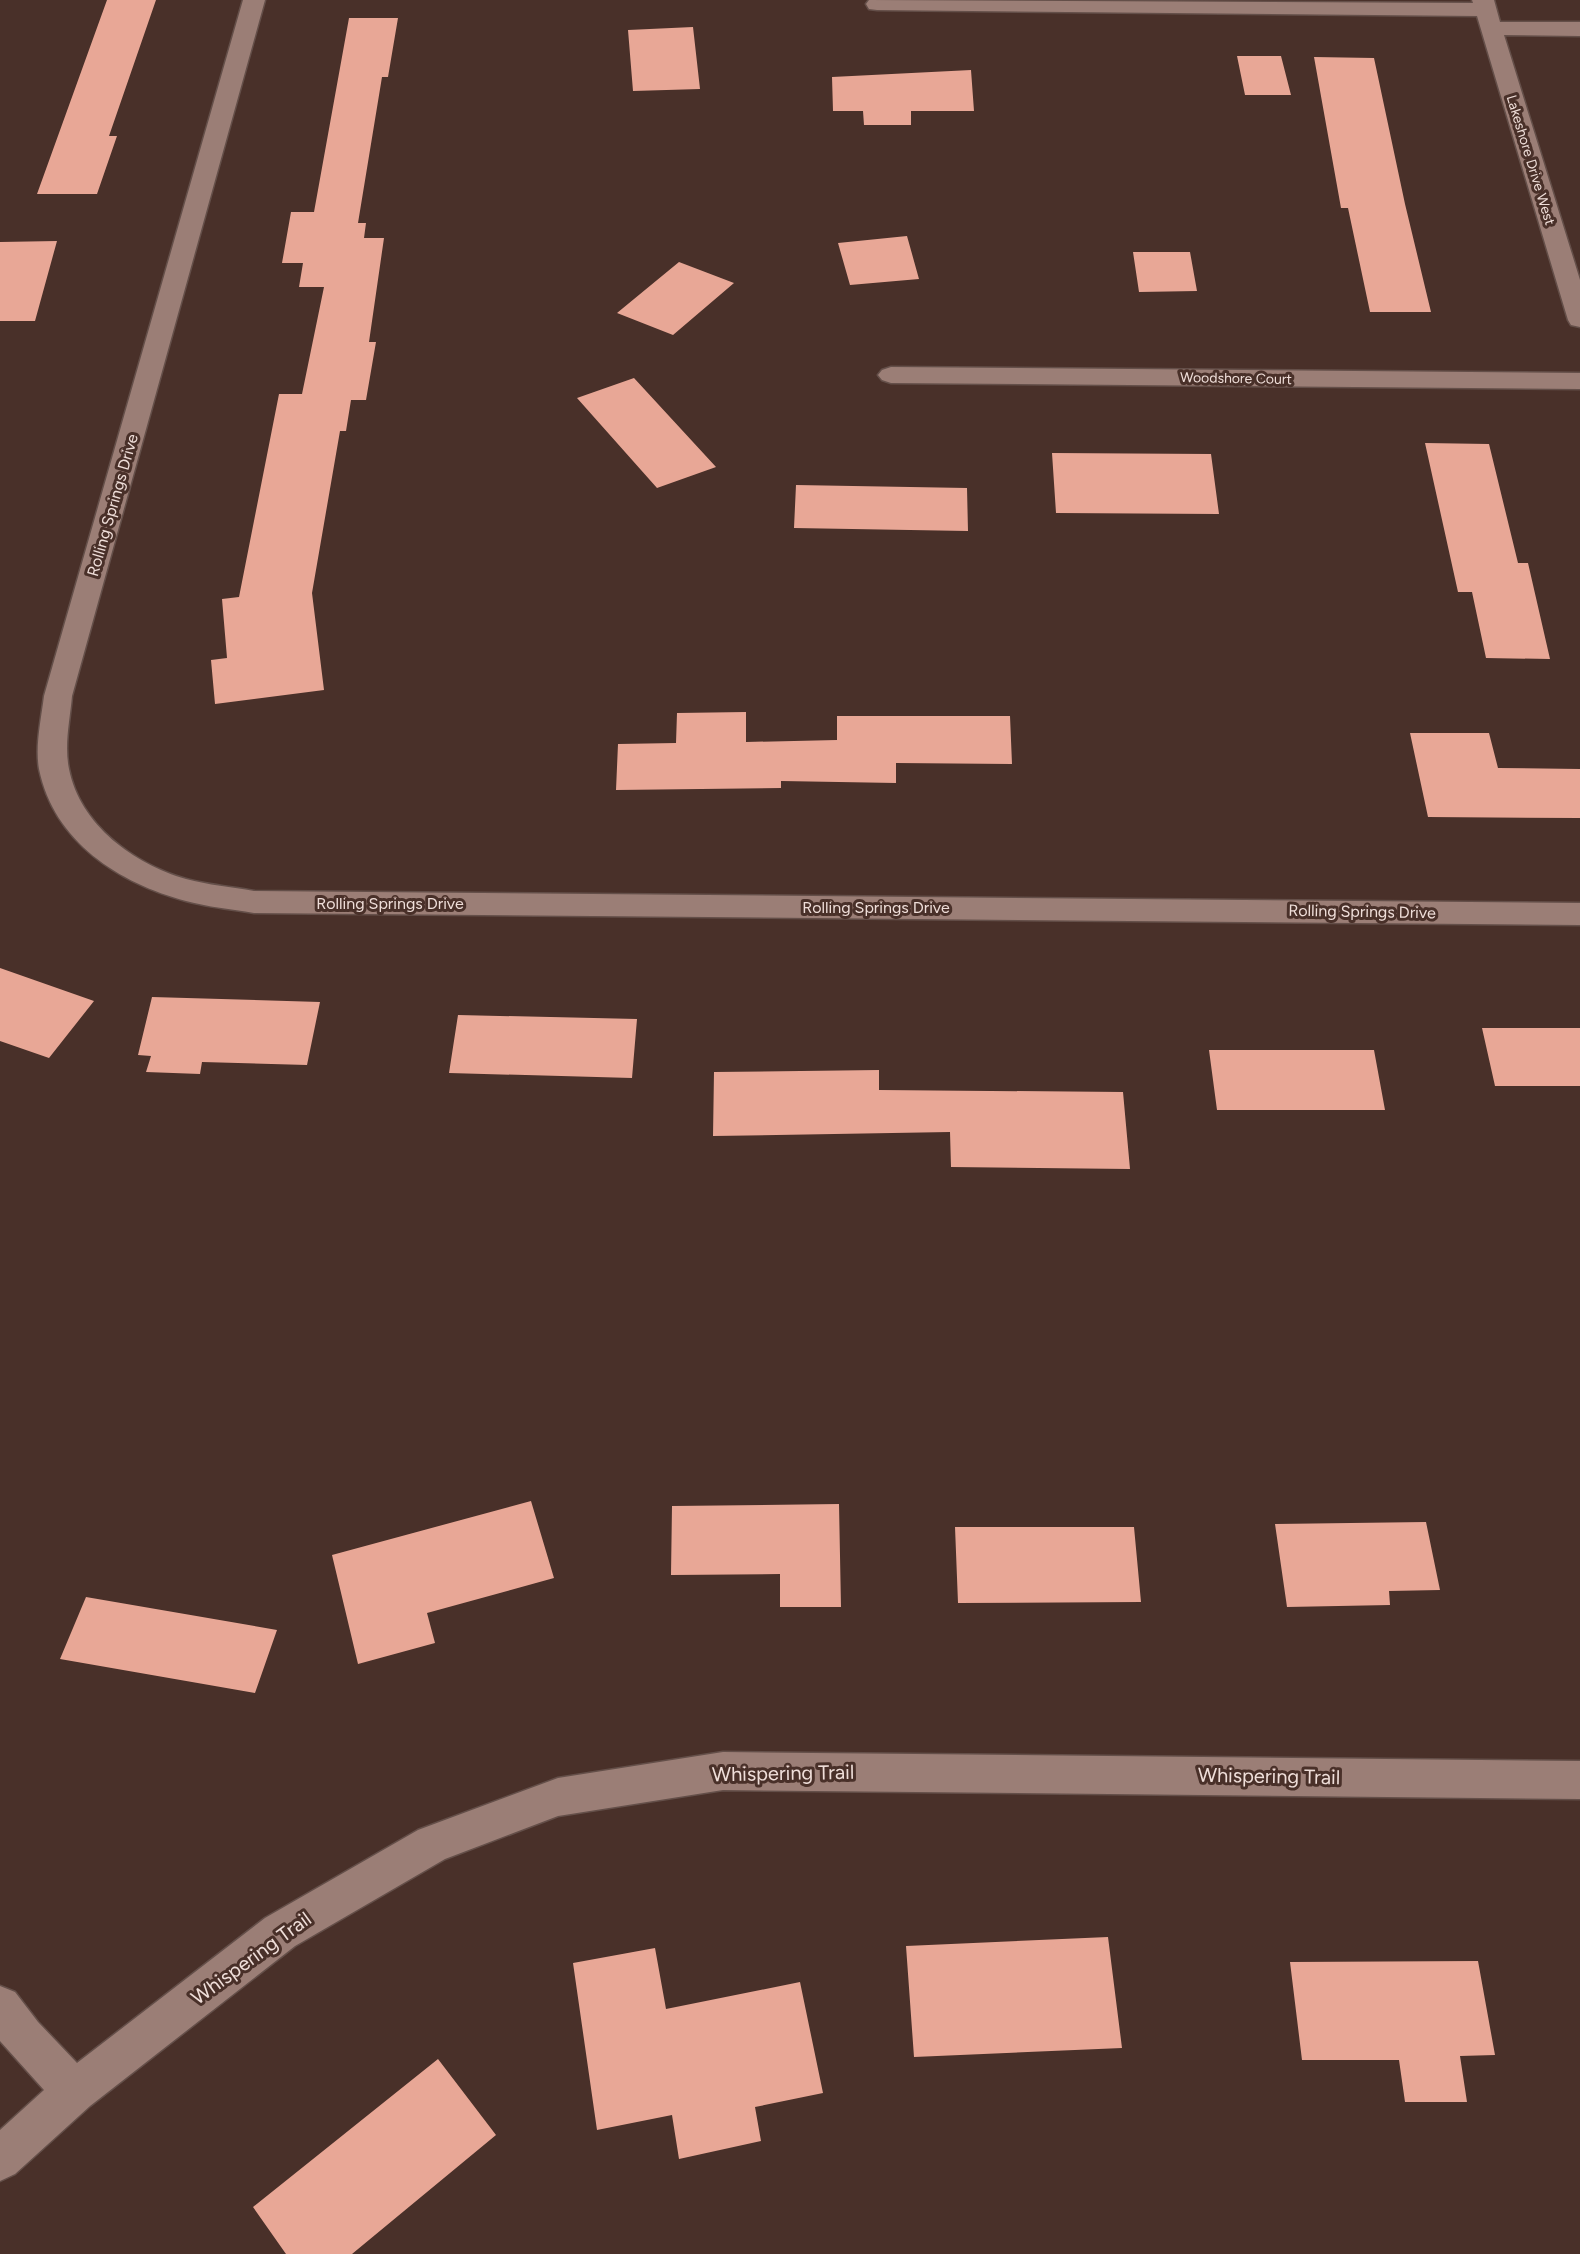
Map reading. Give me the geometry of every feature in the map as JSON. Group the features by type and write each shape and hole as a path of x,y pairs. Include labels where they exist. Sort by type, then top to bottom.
{"street":[{"name":"Rolling Springs Drive","path":"254,0 58,696 53,745 54,770 66,801 85,833 133,871 186,890 254,902 1580,914"},
{"path":"877,4 1487,13 1580,29"},
{"name":"Lakeshore Drive West","path":"1487,13 1580,320"},
{"name":"Woodshore Court","path":"891,375 1580,381"},
{"name":"Whispering Trail","path":"0,2159 75,2091 280,1932 432,1844 558,1797 723,1771 1580,1780"},
{"path":"0,2007 23,2037 75,2091"}],"building":[{"path":"107,0 156,0 109,136 117,136 97,194 37,194"},
{"path":"349,18 398,18 388,77 382,77 358,223 366,223 364,238 384,238 369,342 376,342 366,400 351,400 346,431 340,431 312,593 324,690 215,704 211,660 227,658 222,599 239,597 279,394 302,394 324,287 299,287 303,263 282,263 291,212 314,212"},
{"path":"693,27 700,89 633,91 628,30"},
{"path":"1237,56 1281,56 1291,95 1245,95"},
{"path":"1314,57 1374,58 1431,312 1370,312 1348,208 1341,208"},
{"path":"971,70 974,111 911,111 911,125 864,125 863,111 833,111 832,77"},
{"path":"907,236 919,279 850,285 838,243"},
{"path":"57,241 35,321 0,321 0,242"},
{"path":"1133,252 1190,252 1197,291 1139,292"},
{"path":"679,262 734,283 673,335 617,313"},
{"path":"634,378 716,467 657,488 577,398"},
{"path":"1425,443 1489,444 1518,563 1528,563 1550,659 1486,658 1472,592 1458,592"},
{"path":"1052,453 1211,454 1219,514 1056,513"},
{"path":"796,485 967,488 968,531 794,528"},
{"path":"746,712 746,742 837,740 837,716 1010,716 1012,764 896,763 896,783 781,781 781,788 616,790 618,744 676,743 677,713"},
{"path":"1410,733 1489,733 1498,768 1580,769 1580,818 1428,817"},
{"path":"0,968 94,1001 49,1058 0,1041"},
{"path":"152,997 320,1002 307,1065 202,1062 200,1074 146,1072 151,1056 138,1055"},
{"path":"458,1015 637,1019 632,1078 449,1073"},
{"path":"1482,1028 1580,1028 1580,1086 1495,1086"},
{"path":"1209,1050 1374,1050 1385,1110 1217,1110"},
{"path":"879,1070 879,1090 1123,1092 1130,1169 951,1167 950,1132 713,1136 714,1072"},
{"path":"531,1501 554,1578 427,1613 435,1643 358,1664 332,1555"},
{"path":"839,1504 841,1607 780,1607 780,1574 671,1575 672,1506"},
{"path":"1426,1522 1440,1590 1389,1591 1390,1605 1287,1607 1275,1524"},
{"path":"955,1527 1134,1527 1141,1602 958,1603"},
{"path":"86,1597 277,1630 255,1693 60,1659"},
{"path":"1108,1937 1122,2048 914,2057 906,1946"},
{"path":"655,1948 666,2009 800,1982 823,2093 755,2107 761,2141 679,2159 672,2115 597,2130 573,1963"},
{"path":"1478,1961 1495,2055 1460,2056 1467,2102 1405,2102 1399,2060 1302,2060 1290,1962"},
{"path":"438,2059 496,2135 352,2254 286,2254 253,2207"}]}
